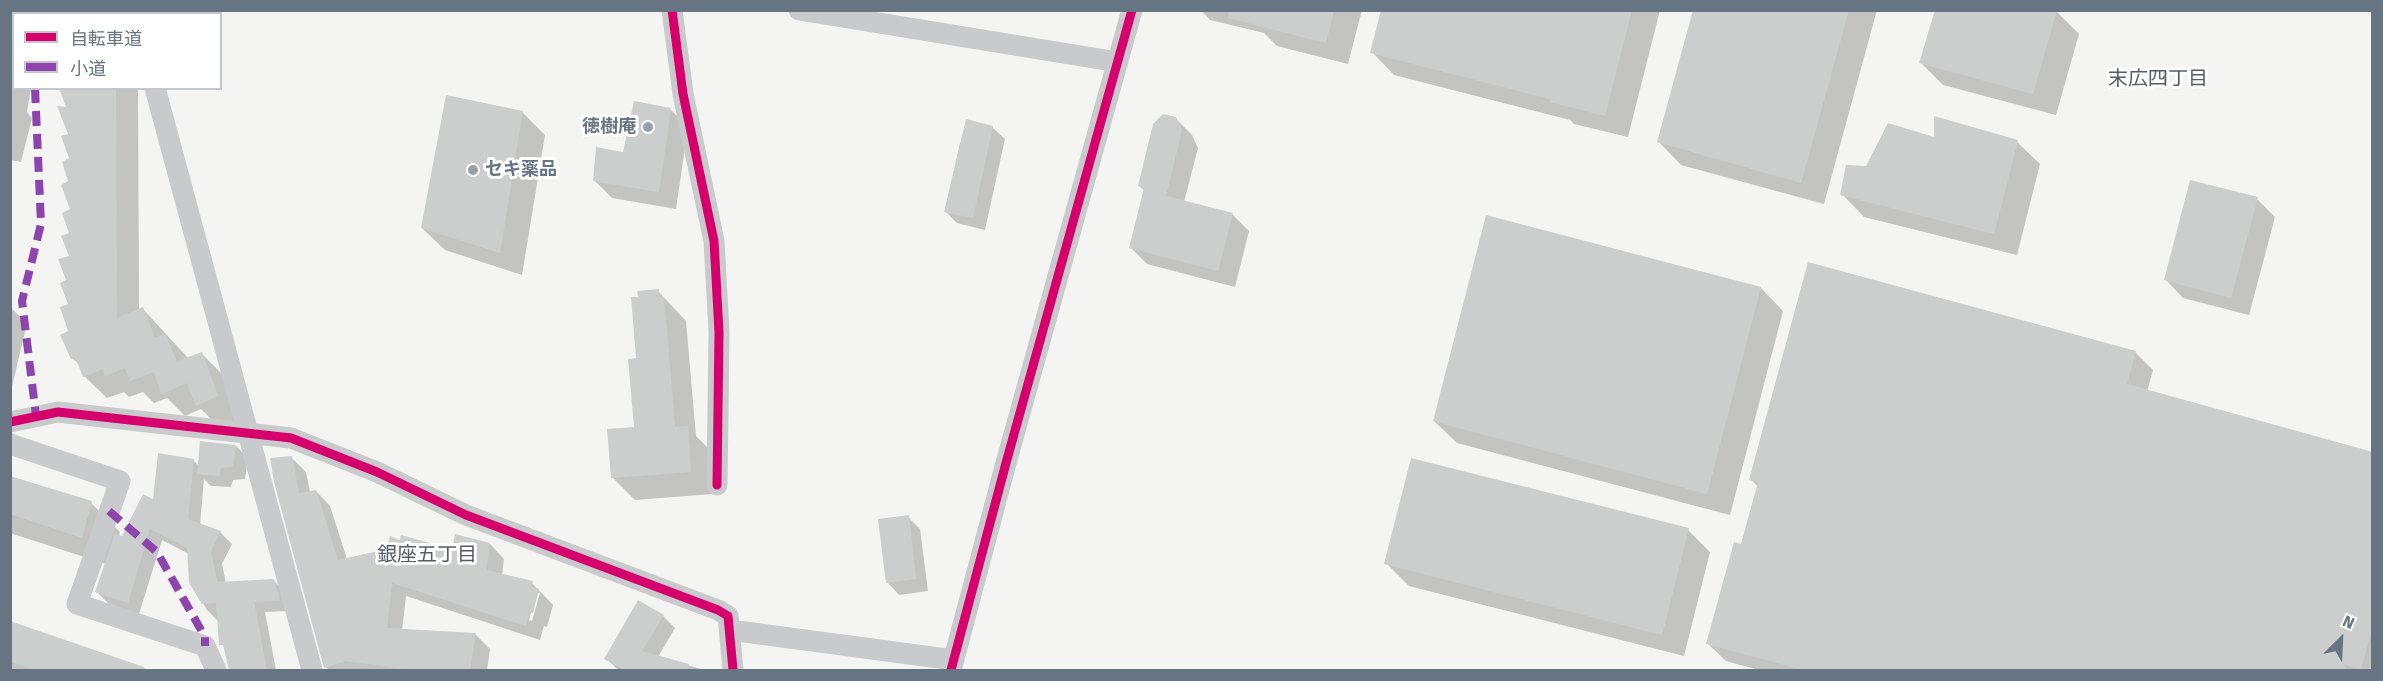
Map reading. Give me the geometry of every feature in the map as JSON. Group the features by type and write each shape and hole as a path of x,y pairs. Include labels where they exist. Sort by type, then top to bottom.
{"street":[{"path":"672,10 683,94 714,242 719,332 717,484"},
{"path":"799,10 1118,62"},
{"path":"730,630 953,665 1003,474 1132,10"},
{"path":"156,90 312,670"},
{"path":"10,422 57,412 291,438 377,472 466,515 718,610 728,616 733,670"},
{"path":"10,444 120,481 77,604 205,646 216,670"}],"building":[{"path":"1229,10 1334,10 1326,43 1228,18"},
{"path":"1381,10 1632,10 1605,116 1550,102 1550,99 1370,53"},
{"path":"1693,10 1849,10 1801,183 1657,142"},
{"path":"1935,10 2057,10 2033,94 1919,63"},
{"path":"60,90 116,90 117,318 143,307 155,338 165,334 177,361 202,352 218,396 196,406 187,383 161,394 154,372 130,381 125,368 105,376 103,369 83,377 75,357 71,359 60,335 68,331 60,307 68,304 60,283 66,280 58,259 69,256 61,236 69,233 62,213 70,209 61,185 68,181 62,162 69,158 61,136 68,134 57,106 66,107"},
{"name":"セキ薬品","path":"446,95 523,111 500,253 421,228"},
{"name":"徳樹庵","path":"634,101 671,108 659,192 593,181 596,147 623,152"},
{"path":"1163,114 1176,117 1182,130 1166,196 1233,213 1218,271 1129,248 1144,188 1138,186 1153,124"},
{"path":"1934,116 2018,140 1994,234 1840,195 1846,165 1866,166 1888,123 1934,137"},
{"path":"966,119 993,126 973,218 944,212"},
{"path":"2190,180 2258,197 2231,298 2164,280"},
{"path":"1486,215 1761,287 1707,494 1433,421"},
{"path":"1808,262 2136,351 2127,384 2373,452 2373,625 2361,669 2345,665 2344,670 1803,670 1706,644 1734,542 1741,544 1758,482 1749,480"},
{"path":"659,289 659,297 664,297 675,427 688,426 691,472 611,478 607,429 634,427 628,359 636,358 631,297 638,297 637,291"},
{"path":"200,441 236,445 233,467 221,468 219,476 197,474"},
{"path":"158,453 194,459 188,519 221,531 211,551 217,582 274,579 280,601 254,602 267,670 229,670 223,645 219,645 216,603 202,604 189,583 187,548 150,529 128,603 95,592 115,534 122,536 143,494 153,499"},
{"path":"292,456 299,493 316,490 338,560 387,549 390,536 400,540 401,535 452,549 455,534 490,543 486,570 533,581 531,587 539,589 533,613 529,612 526,626 392,583 387,628 476,633 470,670 411,670 345,661 324,668 274,482 270,458"},
{"path":"1411,458 1689,528 1662,635 1384,564"},
{"path":"10,476 92,501 82,538 10,514"},
{"path":"909,515 916,579 886,583 878,519"},
{"path":"638,600 664,615 642,651 689,664 688,670 624,670 604,659"},
{"path":"10,621 144,667 143,670 35,670 10,662"}],"marked path":[{"path":"35,90 41,224 22,301 36,416"},
{"path":"109,511 157,552 205,637 205,646"}],"cycle path":[{"path":"672,10 683,94 714,241 719,332 717,485"},
{"path":"951,670 1132,10"},
{"path":"10,422 58,412 291,438 377,472 466,515 718,610 728,616 733,670"}],"place":[{"name":"徳樹庵","path":"648,127"},
{"name":"セキ薬品","path":"473,170"}],"district":[{"name":"末広四丁目","path":"2158,79"},
{"name":"銀座五丁目","path":"427,555"}]}
